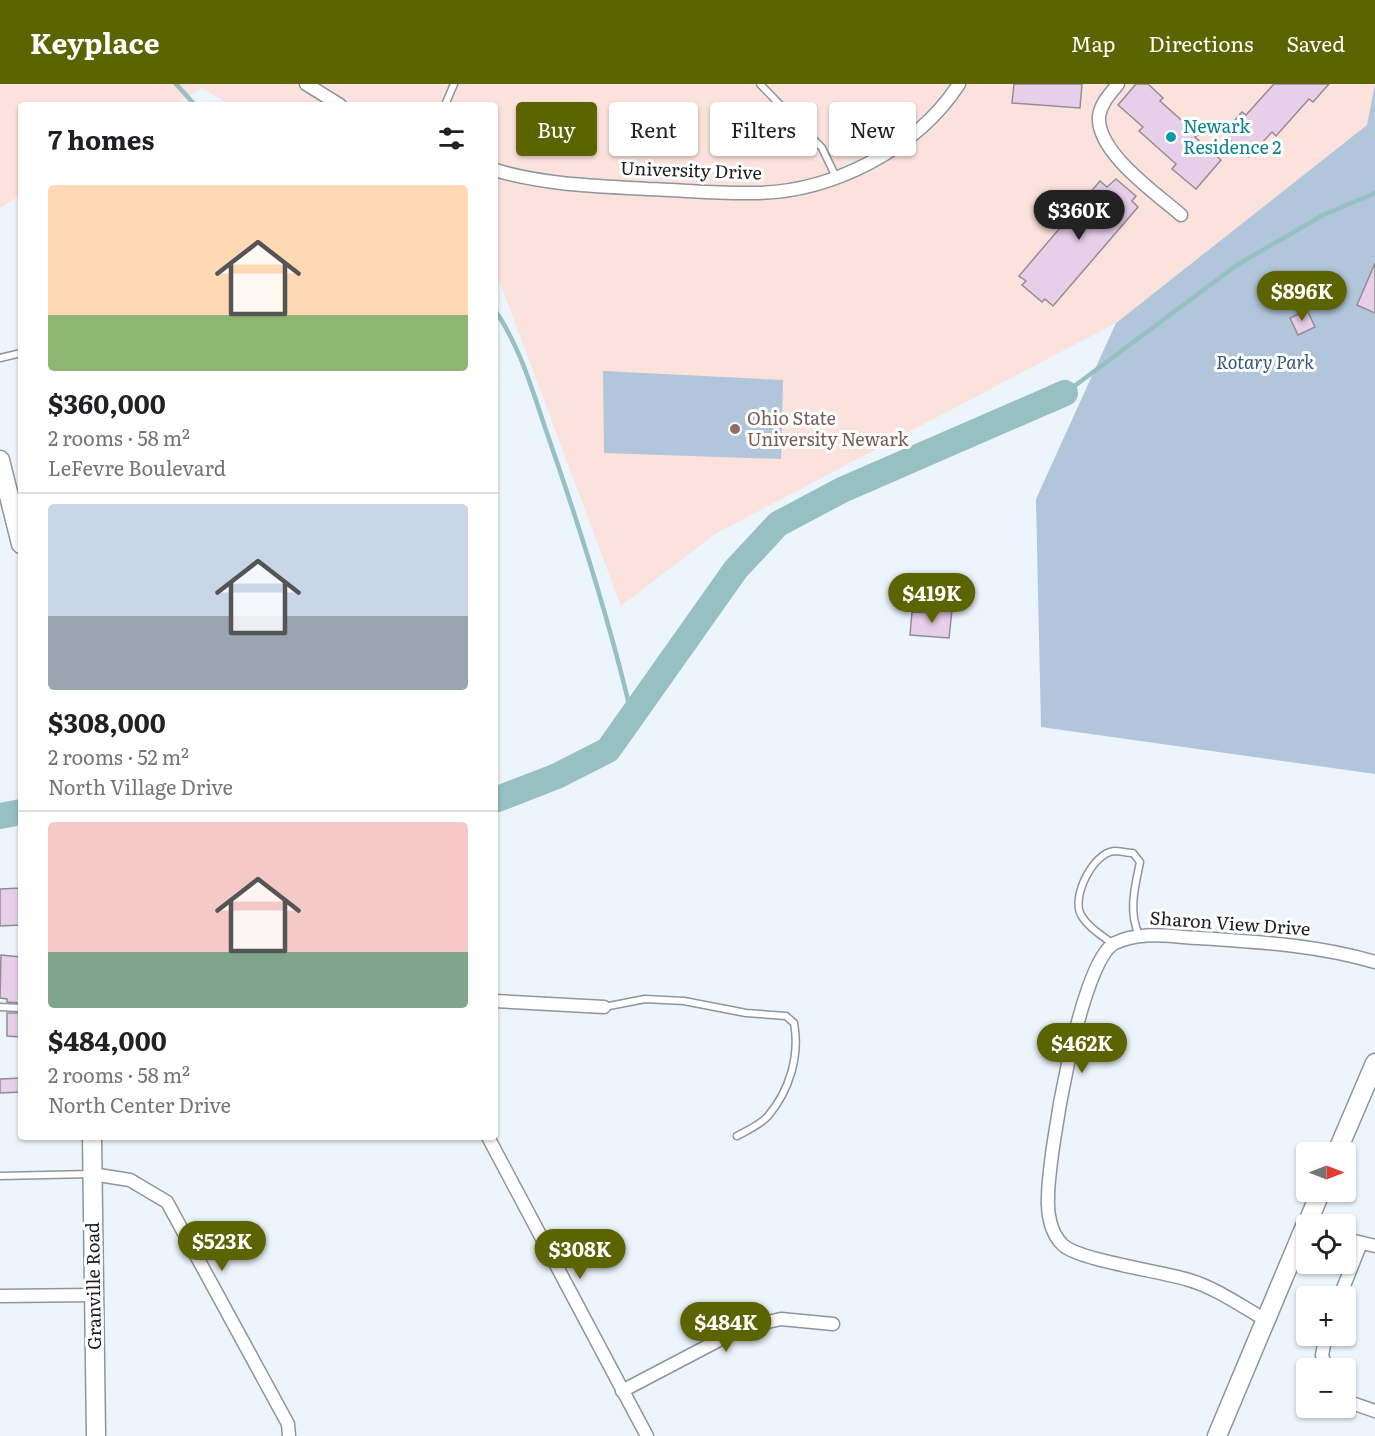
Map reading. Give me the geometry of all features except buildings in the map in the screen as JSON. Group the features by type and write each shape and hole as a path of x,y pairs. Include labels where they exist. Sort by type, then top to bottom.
{"street":[{"path":"306,84 335,102"},
{"name":"University Drive","path":"498,171 568,185 755,194 801,188 836,178 902,144 948,102 959,84"},
{"path":"1118,84 1104,102 1099,117 1107,147 1180,216"},
{"path":"0,460 4,489 18,534"},
{"name":"Sharon View Drive","path":"1112,943 1139,935 1290,944 1375,962"},
{"path":"1112,943 1097,964 1074,1031 1047,1200 1052,1229 1063,1245 1087,1257 1150,1269 1192,1281 1266,1320"},
{"path":"498,1001 604,1006"},
{"path":"1341,1142 1375,1063"},
{"name":"Granville Road","path":"92,1140 96,1436"},
{"path":"490,1140 646,1436"},
{"path":"92,1174 130,1180 167,1202 288,1424 289,1436"},
{"path":"1356,1242 1375,1246"},
{"path":"1344,1286 1361,1243"},
{"path":"1217,1436 1296,1250"},
{"path":"0,1296 95,1295"},
{"path":"622,1391 744,1327 781,1319 833,1324"},
{"path":"1356,1404 1375,1411"}],"lane":[{"path":"446,102 454,84"},
{"path":"760,84 822,148 836,178"},
{"path":"0,358 18,354"},
{"path":"1112,943 1080,914 1078,894 1098,861 1113,851 1133,854 1140,862 1133,902 1133,922 1139,935"},
{"path":"604,1006 645,999 676,1000 746,1013 786,1016 794,1023 795,1060 780,1097 768,1116 737,1136"},
{"path":"0,1007 18,1008"},
{"path":"0,1176 92,1174"}],"shaded area":[{"name":"Ohio State University Newark","path":"0,84 1375,84 1367,125 1116,323 715,534 621,606 498,277 498,102 226,102 202,88 178,102 18,102 18,197 0,208"}],"green space":[{"name":"Rotary Park","path":"1375,84 1375,774 1041,727 1036,499 1116,323 1367,125"},
{"path":"603,371 783,380 781,459 604,453"}],"waterway":[{"path":"176,84 192,102"},
{"path":"1065,393 1237,265 1323,215 1375,193"},
{"path":"498,315 519,355 560,471 604,611 632,717"},
{"path":"498,799 557,776 608,750 736,569 778,524 842,490 1065,393"},
{"path":"0,816 18,813"}],"place":[{"name":"Newark Residence 2","path":"1171,137"},
{"name":"Ohio State University Newark","path":"735,429"}]}
